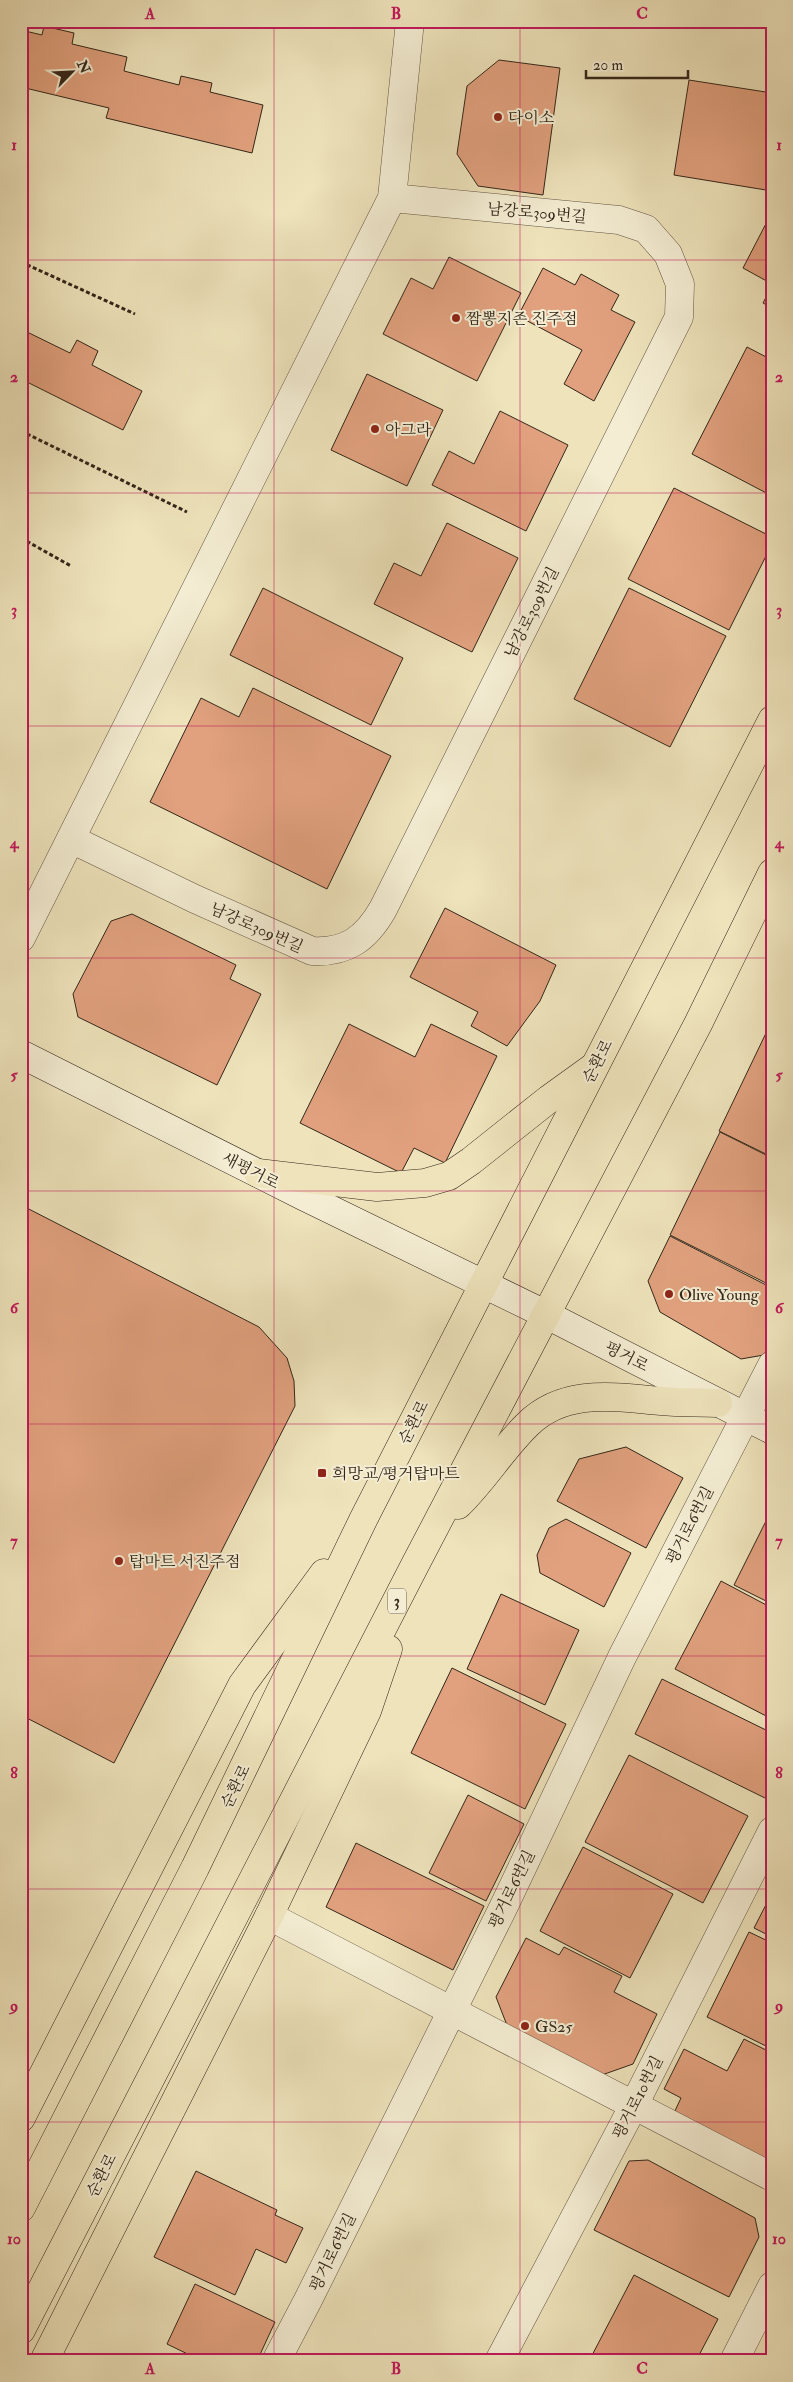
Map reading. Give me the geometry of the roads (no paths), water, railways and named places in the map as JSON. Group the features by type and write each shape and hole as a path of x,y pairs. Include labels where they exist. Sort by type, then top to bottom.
{"main road":[{"name":"순환로","path":"21,2208 196,1868 364,1518 482,1284 772,720"},
{"name":"순환로","path":"21,2330 416,1563 698,1024 772,873"},
{"path":"258,1173 377,1187 397,1187 425,1183 448,1176 471,1162 549,1099 595,1065"},
{"path":"436,1526 468,1495 528,1424 544,1411 562,1403 580,1397 603,1396 718,1403"},
{"path":"21,2118 242,1686 364,1518"},
{"path":"44,2361 269,1916 367,1711 416,1563"}],"street":[{"path":"21,938 392,198 410,21"},
{"name":"남강로309번길","path":"72,839 195,899 312,951 331,952 349,945 363,935 375,923 383,909 679,317 680,284 668,254 646,229 619,220 392,198"},
{"name":"새평거로","path":"21,1054 482,1284"},
{"name":"평거로","path":"482,1284 547,1315 772,1430"},
{"name":"평거로6번길","path":"276,2361 504,1906 622,1657 744,1416 772,1365"},
{"name":"평거로10번길","path":"499,2361 634,2105 772,1831"},
{"path":"269,1916 772,2177"},
{"path":"734,2361 772,2286"}],"place":[{"name":"다이소","path":"498,117"},
{"name":"짬뽕지존 진주점","path":"456,318"},
{"name":"아그라","path":"375,429"},
{"name":"Olive Young","path":"669,1294"},
{"name":"희망교/평거탑마트","path":"322,1473"},
{"name":"탑마트 서진주점","path":"119,1561"},
{"name":"GS25","path":"525,2026"}]}
